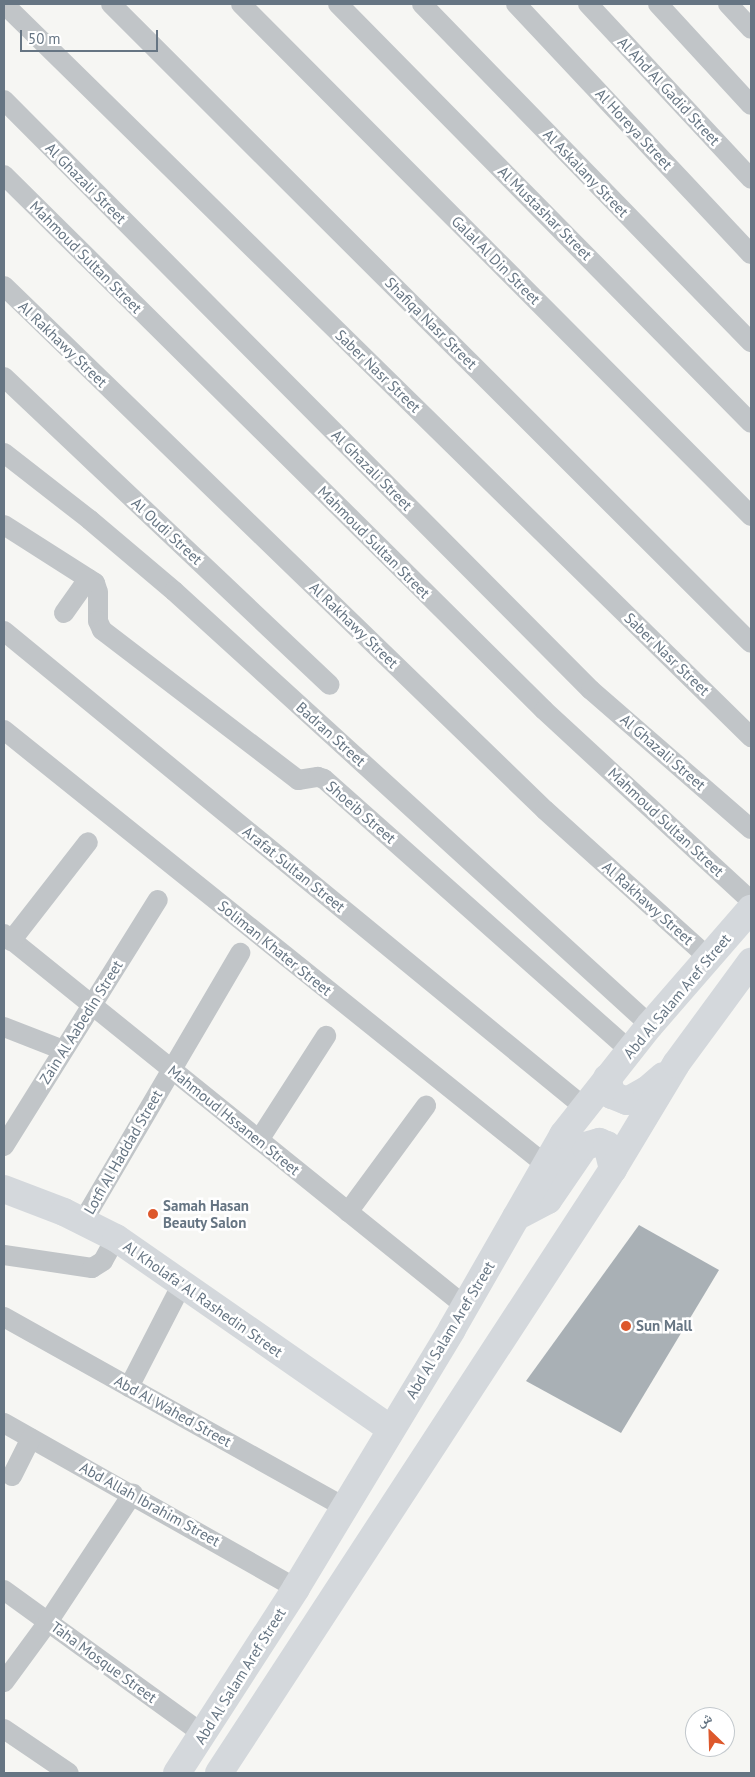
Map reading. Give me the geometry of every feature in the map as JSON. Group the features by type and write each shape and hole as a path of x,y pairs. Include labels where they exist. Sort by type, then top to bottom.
{"main road":[{"name":"Abd Al Salam Aref Street","path":"177,1773 204,1734 296,1588 342,1506 465,1306 546,1165 584,1107 650,1025 751,909"},
{"path":"219,1773 613,1169 676,1064 747,978"},
{"path":"607,1078 612,1095 627,1101 647,1090 676,1064"},
{"path":"516,1217 548,1200 585,1146 600,1142 607,1145 613,1169"},
{"name":"Al Kholafa' Al Rashedin Street","path":"4,1189 83,1221 116,1238 391,1429"}],"street":[{"name":"Saber Nasr Street","path":"4,4 751,737"},
{"name":"Shafiqa Nasr Street","path":"112,4 751,643"},
{"name":"Galal Al Din Street","path":"241,4 751,516"},
{"name":"Al Mustashar Street","path":"338,4 751,423"},
{"name":"Al Askalany Street","path":"422,4 751,342"},
{"name":"Al Horeya Street","path":"516,4 751,254"},
{"name":"Al Ahd Al Gadid Street","path":"588,4 751,179"},
{"path":"658,4 751,105"},
{"path":"728,4 751,29"},
{"name":"Al Ghazali Street","path":"4,100 591,690 751,828"},
{"name":"Mahmoud Sultan Street","path":"4,175 544,710 751,901"},
{"name":"Al Rakhawy Street","path":"4,286 545,810 709,958"},
{"name":"Al Oudi Street","path":"4,377 330,684"},
{"name":"Badran Street","path":"4,453 90,520 174,591 650,1025"},
{"path":"4,525 88,579 64,613"},
{"name":"Shoeib Street","path":"88,579 97,587 98,621 102,630 298,780 318,777 324,780 630,1051"},
{"name":"Arafat Sultan Street","path":"4,631 584,1107"},
{"name":"Soliman Khater Street","path":"4,730 546,1165"},
{"path":"8,937 88,842"},
{"name":"Zain Al Aabedin Street","path":"4,1146 158,900"},
{"name":"Mahmoud Hssanen Street","path":"8,937 465,1306"},
{"name":"Lotfi Al Haddad Street","path":"83,1221 240,953"},
{"path":"4,1027 63,1050"},
{"path":"259,1140 326,1036"},
{"path":"348,1212 426,1106"},
{"path":"4,1255 92,1268 103,1261 116,1238"},
{"path":"129,1387 182,1284"},
{"name":"Abd Al Wahed Street","path":"4,1317 342,1506"},
{"name":"Abd Allah Ibrahim Street","path":"4,1423 132,1493 296,1588"},
{"path":"12,1476 31,1438"},
{"path":"4,1682 48,1622 132,1493"},
{"name":"Taha Mosque Street","path":"4,1590 204,1734"},
{"path":"4,1729 69,1773"}],"building":[{"name":"Sun Mall","path":"639,1225 719,1270 621,1433 526,1381"}],"place":[{"name":"Samah Hasan Beauty Salon","path":"153,1214"},
{"name":"Sun Mall","path":"626,1326"}]}
